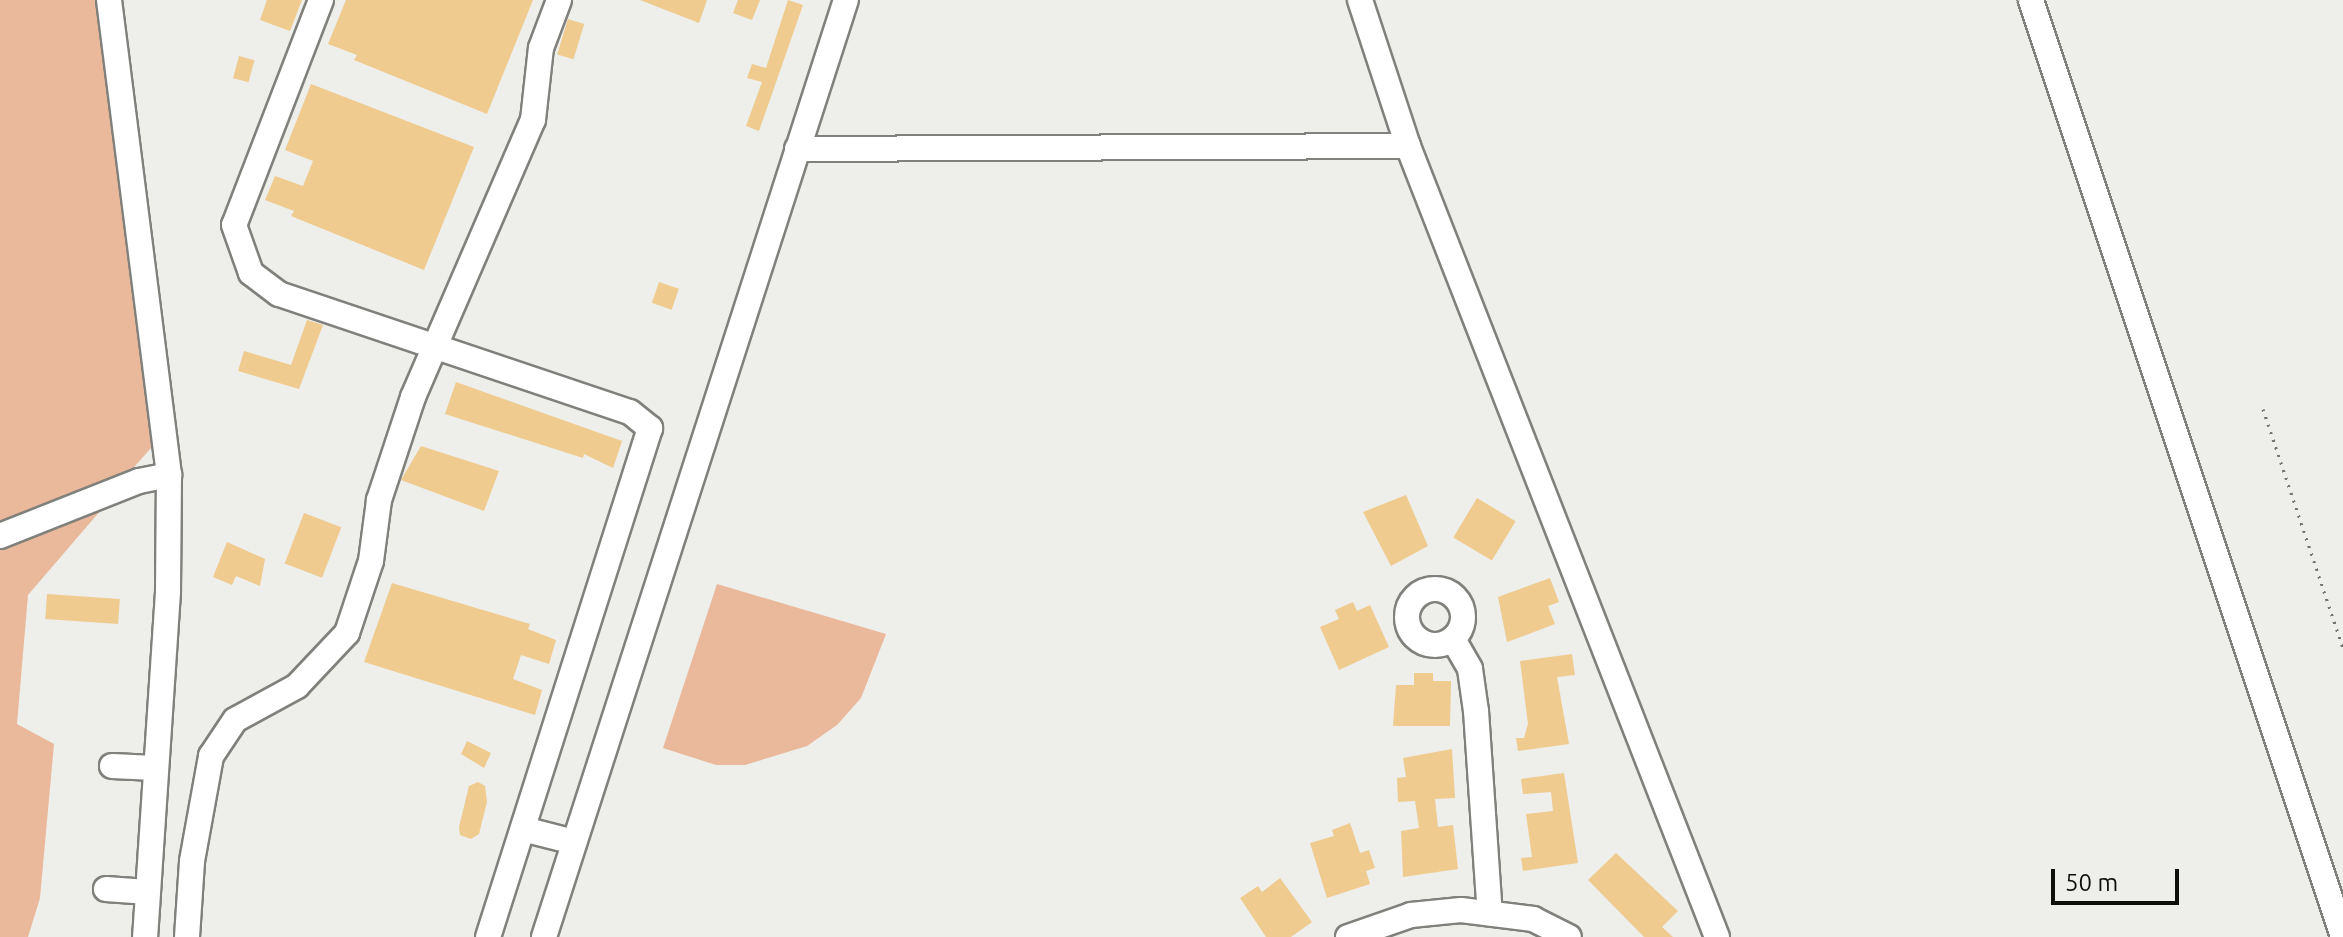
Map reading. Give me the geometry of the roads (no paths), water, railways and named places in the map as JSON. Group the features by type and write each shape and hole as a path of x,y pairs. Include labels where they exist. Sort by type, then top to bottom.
{"street":[{"path":"109,0 169,475 168,592 145,937"},
{"path":"321,0 234,225 238,248 251,273 279,294 630,412 650,428 488,937"},
{"path":"187,937 192,861 211,756 235,720 297,686 347,633 371,561 379,500 413,397 437,348 533,120 541,48 559,0"},
{"path":"1360,0 1408,146 1717,937"},
{"path":"2031,0 2343,937"},
{"path":"544,937 797,149 841,2"},
{"path":"797,149 1408,146"},
{"path":"0,536 139,481 169,475"},
{"path":"1453,639 1470,669 1476,711 1490,914"},
{"path":"112,766 155,768"},
{"path":"523,829 574,842"},
{"path":"106,889 148,892"},
{"path":"1348,937 1411,915 1461,910 1533,919 1569,937"}]}
